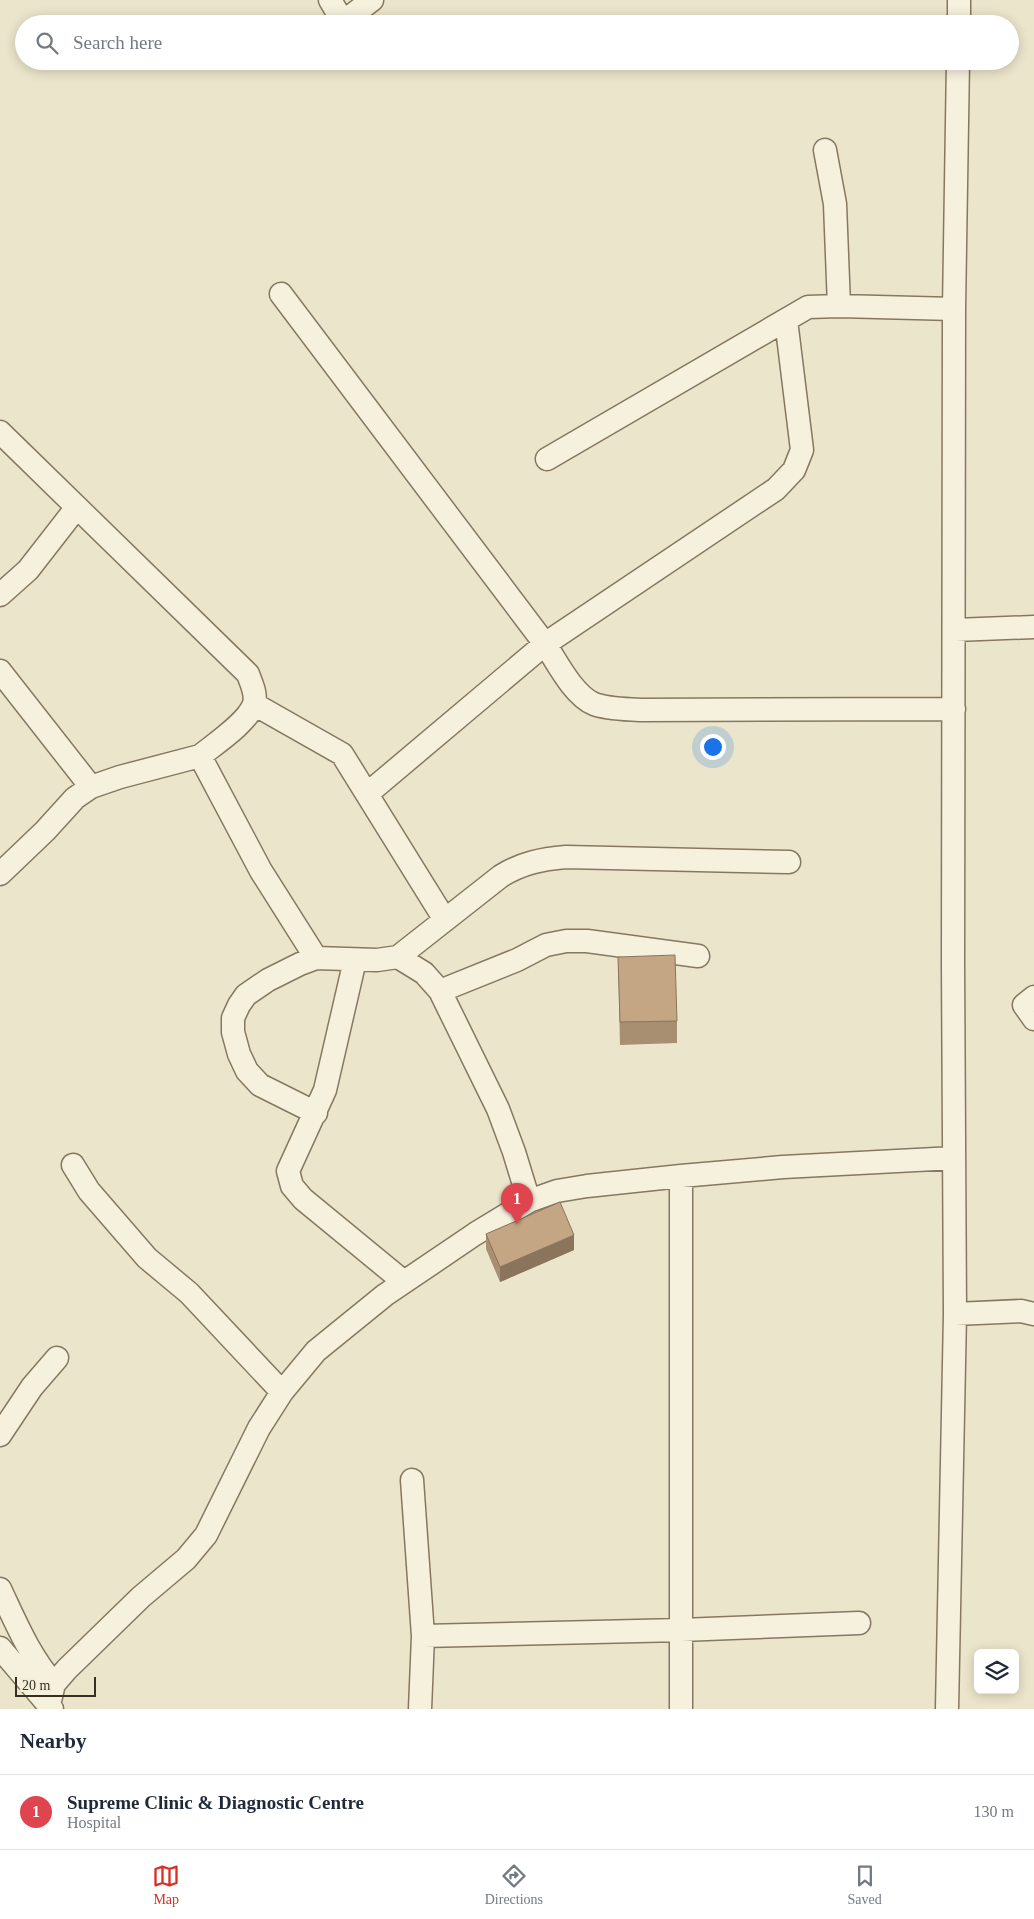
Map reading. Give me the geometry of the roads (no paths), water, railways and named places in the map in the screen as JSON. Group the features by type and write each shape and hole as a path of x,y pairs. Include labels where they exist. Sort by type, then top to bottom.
{"street":[{"path":"330,0 339,15"},
{"path":"352,15 372,0"},
{"path":"959,0 959,15"},
{"path":"946,1709 954,1314 952,964 954,309 958,70"},
{"path":"825,150 835,204 838,306"},
{"path":"281,294 545,644 580,695 594,704 640,710 954,709"},
{"path":"547,459 808,308 838,306 954,309"},
{"path":"367,794 545,644 776,489 794,470 802,450 786,320"},
{"path":"0,432 248,674 254,689 254,704 245,717 200,756 120,776 91,787 75,798 45,831 0,874"},
{"path":"0,595 28,570 77,507"},
{"path":"954,630 1034,627"},
{"path":"0,671 91,787"},
{"path":"254,704 342,754 445,920"},
{"path":"200,756 261,871 316,958"},
{"path":"316,1113 260,1085 247,1071 239,1054 233,1032 233,1018 246,995 280,974 316,958 377,960 398,957 501,876 516,866 541,859 566,857 789,862"},
{"path":"440,991 517,960 546,945 566,941 587,941 698,956"},
{"path":"398,957 424,973 440,991 498,1109 529,1201"},
{"path":"355,960 324,1090 316,1113 293,1157 288,1171 292,1186 303,1199 404,1282"},
{"path":"1034,997 1024,1005 1034,1019"},
{"path":"50,1708 54,1684 67,1669 141,1597 186,1559 206,1535 259,1428 282,1392 316,1351 344,1327 404,1282 475,1234 529,1201 557,1191 681,1176 783,1167 954,1158"},
{"path":"73,1165 89,1191 147,1258 189,1293 282,1392"},
{"path":"681,1176 681,1709"},
{"path":"954,1314 1020,1311 1034,1314"},
{"path":"0,1435 32,1387 57,1358"},
{"path":"412,1480 423,1636 420,1709"},
{"path":"0,1589 38,1666 54,1684"},
{"path":"423,1636 859,1624"},
{"path":"0,1648 50,1708"}],"place":[{"name":"Supreme Clinic & Diagnostic Centre","path":"517,1224"}]}
